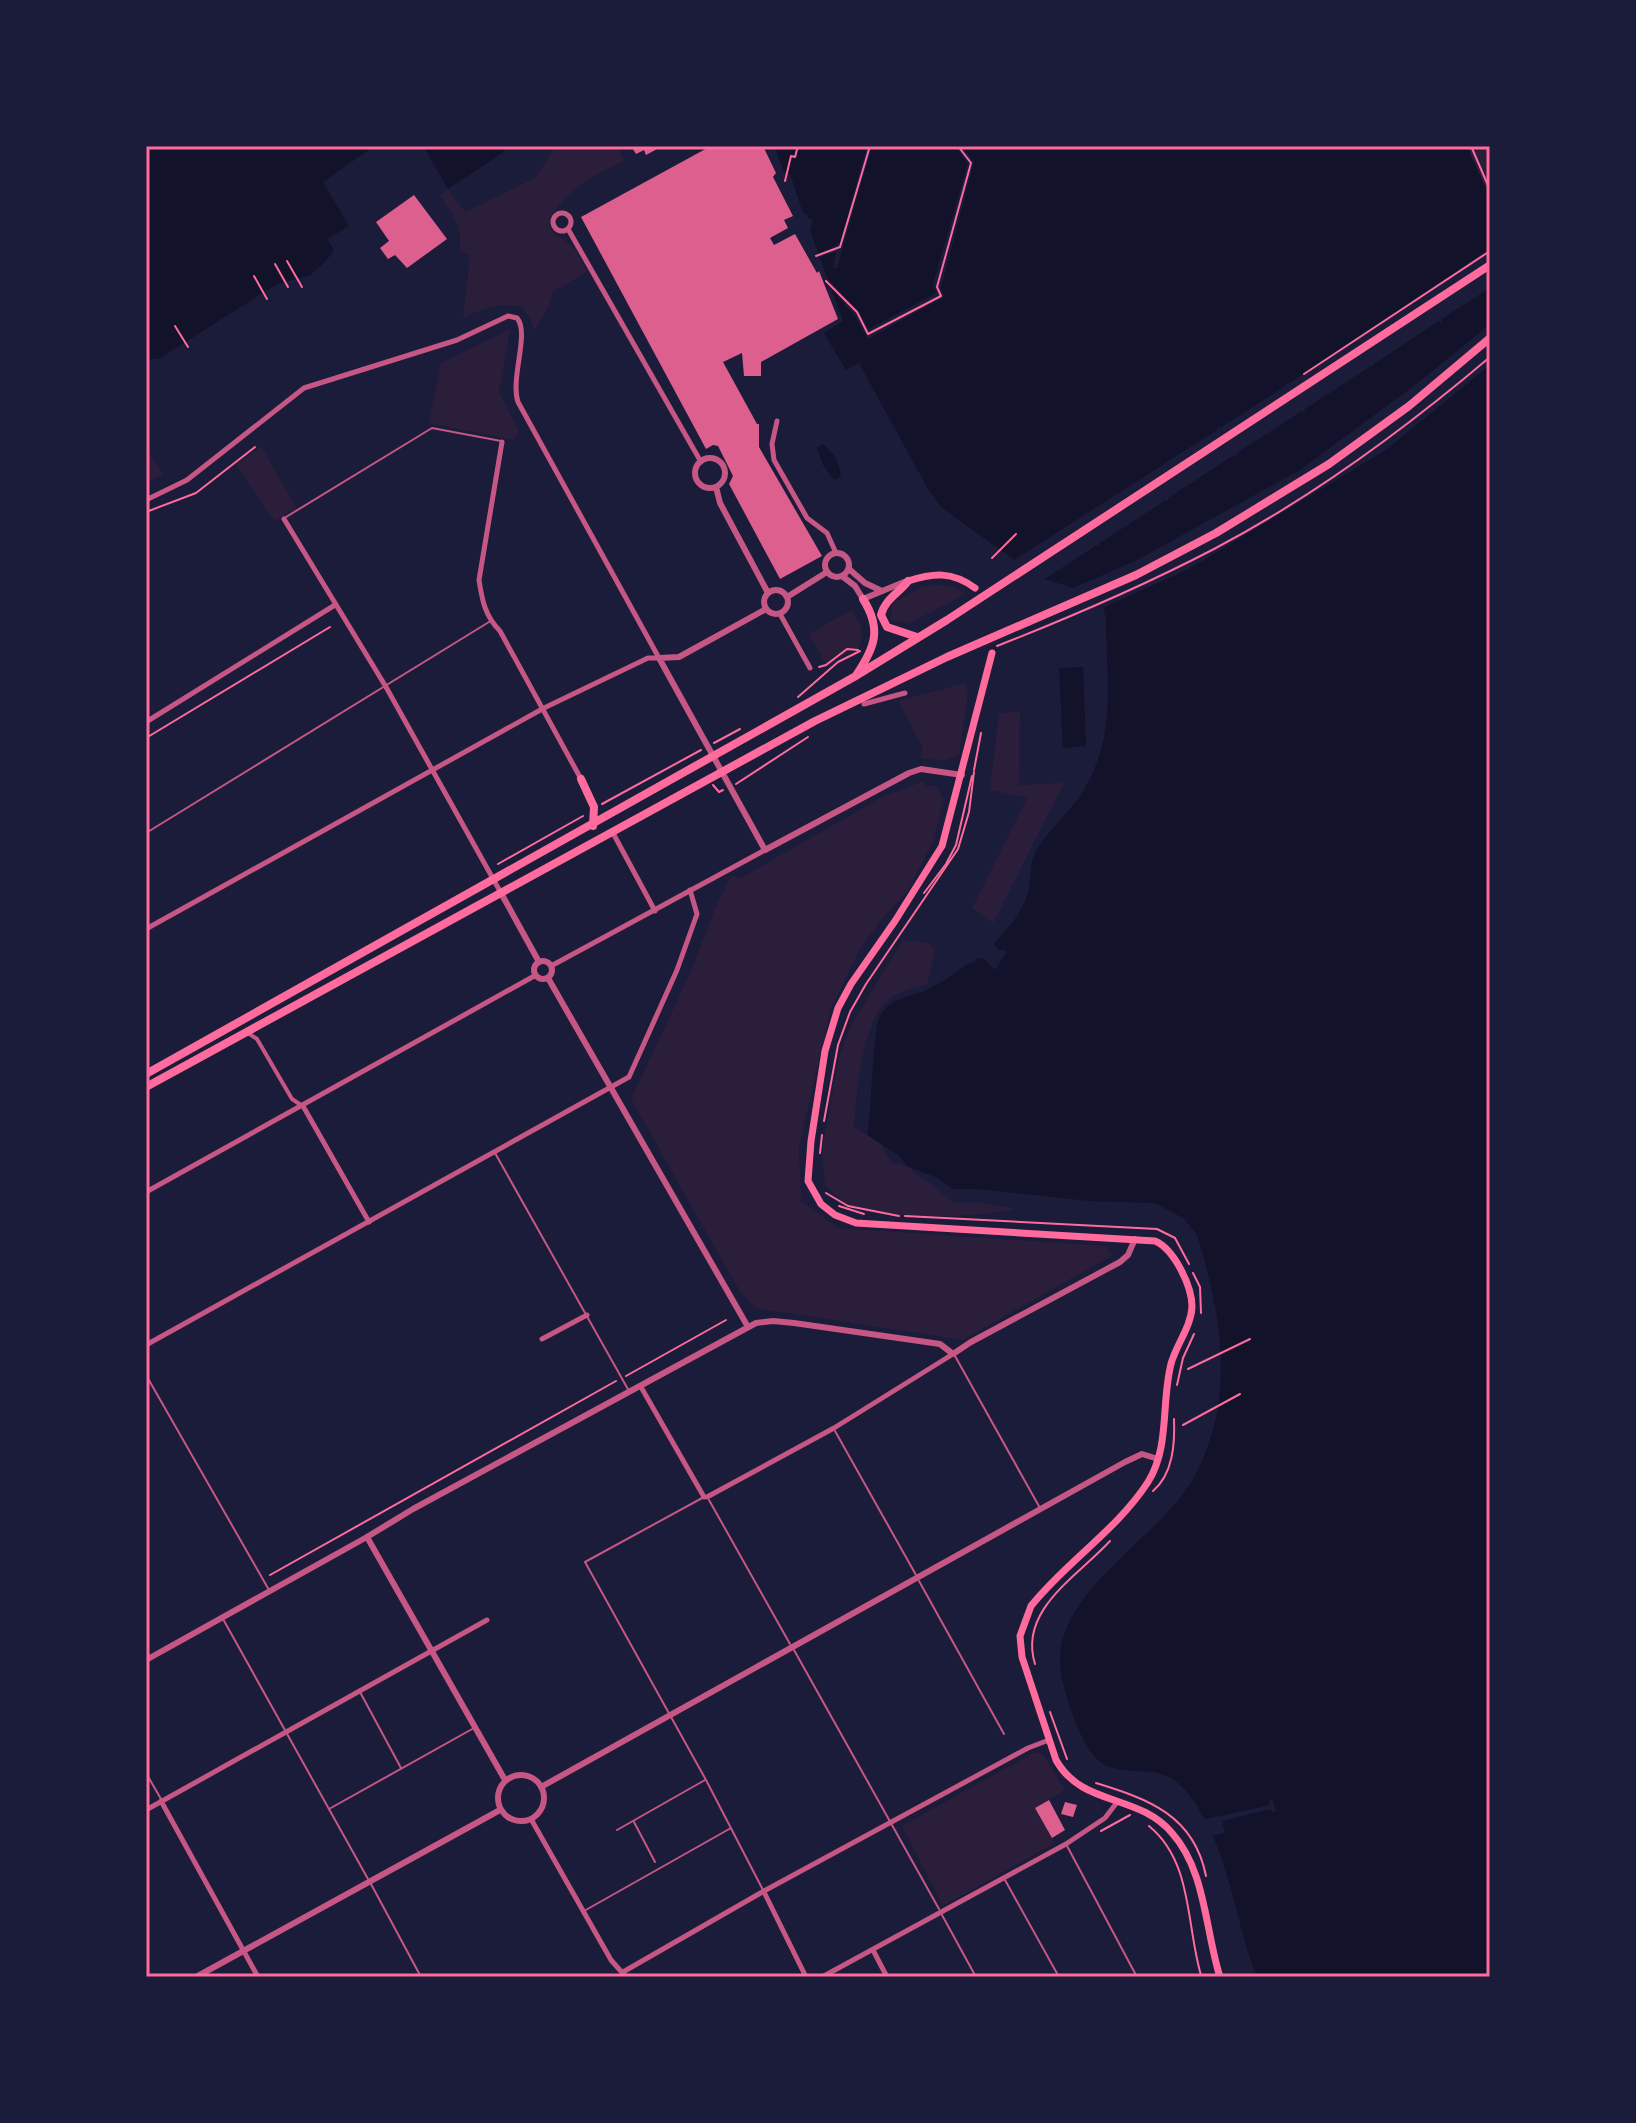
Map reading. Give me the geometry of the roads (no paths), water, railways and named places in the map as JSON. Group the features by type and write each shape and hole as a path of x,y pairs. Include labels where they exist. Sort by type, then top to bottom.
{"highway":[{"path":"146,1074 854,677 947,620 1490,265"},
{"path":"146,1087 815,721 947,657 1136,575 1216,533 1329,464 1409,406 1490,338"},
{"path":"908,581 901,591 887,600 881,615 887,627 917,637"},
{"path":"854,677 871,653 874,643 873,620 863,599"},
{"path":"581,779 594,807 593,826"}],"main road":[{"path":"908,581 943,574 975,588"},
{"path":"992,653 978,699 962,775 938,854 838,1008 825,1051 808,1181 813,1193 835,1215 856,1223 1155,1241 1167,1248 1187,1284 1191,1302 1188,1324 1175,1352 1164,1394 1162,1444 1148,1481 1102,1535 1038,1598 1026,1616 1020,1636 1022,1657 1049,1740 1056,1760 1069,1780 1089,1792 1147,1812 1170,1830 1189,1857 1220,1977"}],"street":[{"path":"568,229 701,462"},
{"path":"146,500 187,480 304,388 457,340 508,316 517,318 521,322 514,378 518,402 765,850"},
{"path":"777,421 772,436 774,460 807,518 827,533 836,553 846,557 849,569 865,583 883,591"},
{"path":"502,442 479,580 482,600 490,621 500,631 581,779"},
{"path":"710,459 722,466 723,480 716,487 707,488 699,483 695,474 701,462 710,459"},
{"path":"716,487 720,503 768,593"},
{"path":"284,519 386,687 539,962"},
{"path":"836,553 825,562 827,572 835,577 842,576 849,569"},
{"path":"787,597 827,572"},
{"path":"842,576 850,581 863,599 908,581"},
{"path":"779,591 787,597 786,609 780,614 770,613 766,609 764,599 768,593 779,591"},
{"path":"146,722 335,605"},
{"path":"146,929 544,708 648,658 679,657 766,609"},
{"path":"780,614 810,668"},
{"path":"864,704 905,693"},
{"path":"551,966 909,773 921,769 962,775"},
{"path":"612,832 655,911"},
{"path":"146,1345 629,1077 677,970 697,914 690,890"},
{"path":"544,961 551,966 548,978 542,980 536,975 534,970 539,962 544,961"},
{"path":"146,1192 536,975"},
{"path":"548,978 748,1327"},
{"path":"246,1031 257,1039 292,1099 303,1106 369,1222"},
{"path":"641,1387 706,1497 834,1428 971,1342 1120,1262 1128,1255 1135,1239"},
{"path":"542,1339 587,1315"},
{"path":"146,1660 413,1509 762,1321 940,1344 953,1354"},
{"path":"541,1787 1135,1457 1142,1454 1158,1459"},
{"path":"367,1537 505,1780"},
{"path":"146,1810 487,1620"},
{"path":"531,1819 611,1960 624,1975 764,1891 1028,1748 1049,1740"},
{"path":"525,1775 531,1777 544,1794 542,1809 531,1819 510,1819 500,1810 497,1794 505,1780 525,1775"},
{"path":"161,1801 258,1977"},
{"path":"822,1977 1066,1844 1105,1818 1118,1801"},
{"path":"196,1977 500,1810"},
{"path":"764,1891 806,1977"},
{"path":"873,1950 887,1977"}],"lane":[{"path":"284,519 432,428 502,442"},
{"path":"146,833 490,621"},
{"path":"495,1153 630,1392"},
{"path":"953,1354 1041,1509"},
{"path":"146,1375 269,1591"},
{"path":"834,1428 1004,1734"},
{"path":"764,1891 585,1562 706,1497 976,1977"},
{"path":"223,1618 421,1977"},
{"path":"360,1691 402,1769"},
{"path":"328,1809 475,1728"},
{"path":"146,1773 161,1801"},
{"path":"617,1830 706,1780"},
{"path":"634,1821 655,1862"},
{"path":"584,1911 732,1828"},
{"path":"1066,1844 1137,1977"},
{"path":"1004,1878 1059,1977"}]}
